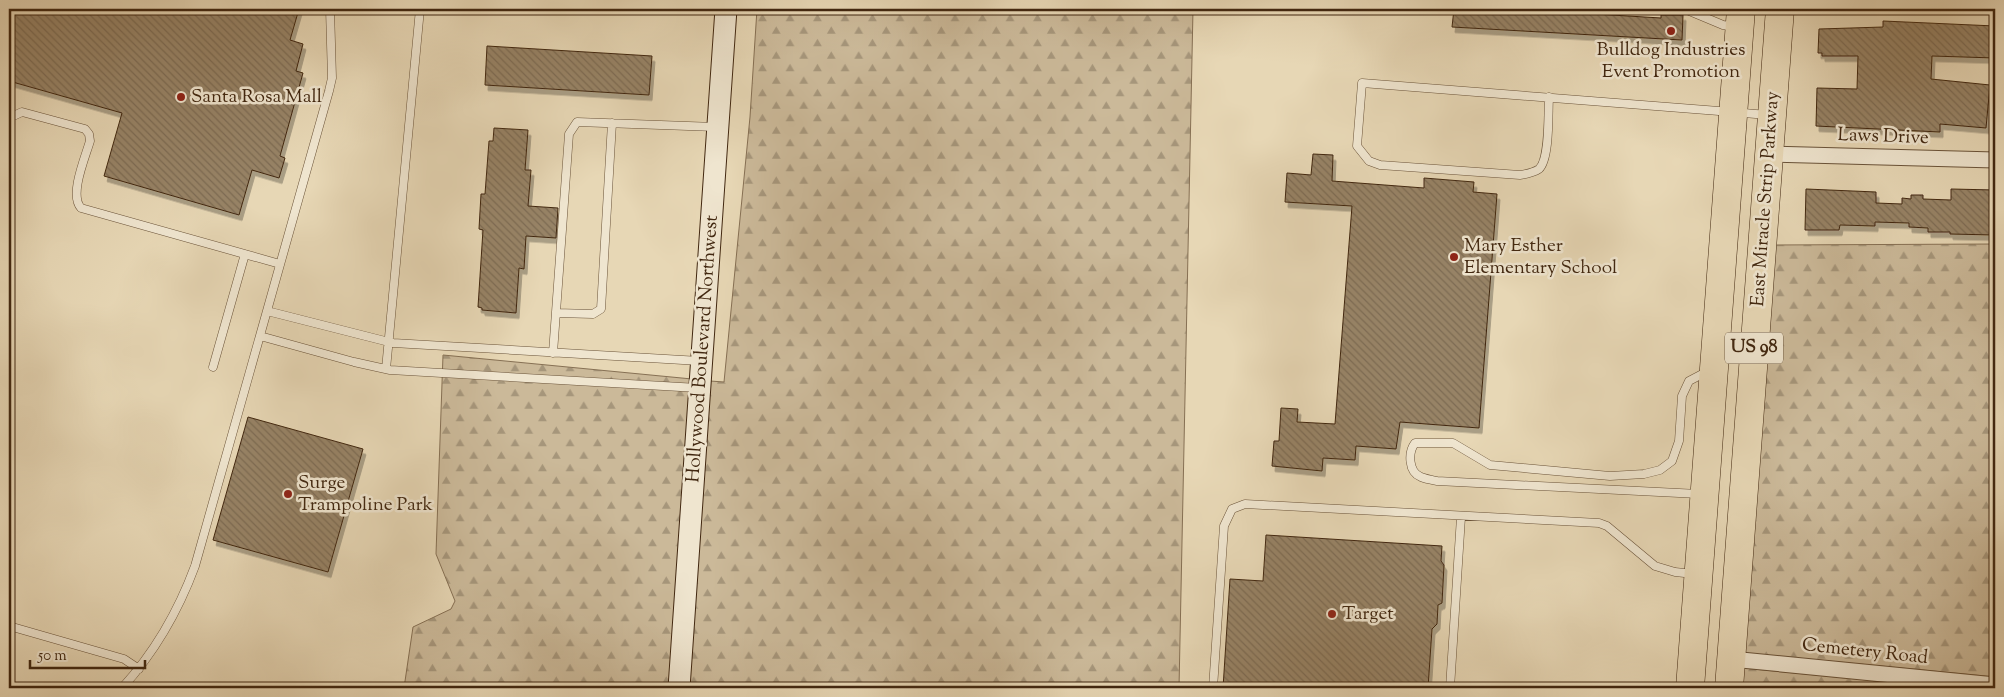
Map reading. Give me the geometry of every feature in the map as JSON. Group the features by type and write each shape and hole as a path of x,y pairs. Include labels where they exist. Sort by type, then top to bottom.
{"highway":[{"name":"East Miracle Strip Parkway","path":"1729,688 1780,9"},
{"name":"East Miracle Strip Parkway","path":"1690,688 1740,18"}],"street":[{"name":"Hollywood Boulevard Northwest","path":"679,688 726,9"},
{"name":"Laws Drive","path":"1769,154 1995,160"},
{"name":"Cemetery Road","path":"1731,659 1995,685"}],"lane":[{"path":"122,688 139,670 164,634 189,582 332,78 330,9"},
{"path":"386,369 420,9"},
{"path":"1656,9 1687,10 1723,25 1740,18"},
{"path":"1550,98 1545,154 1541,168 1530,174 1390,166 1369,161 1357,146 1362,83 1772,115"},
{"path":"9,118 22,112 85,129 89,134 90,141 76,192 77,202 81,208 280,264"},
{"path":"553,353 569,134 577,122 718,127"},
{"path":"556,313 593,314 601,309 612,123"},
{"path":"213,367 245,254"},
{"path":"266,311 389,342 702,361"},
{"path":"260,336 386,369 700,388"},
{"path":"1705,495 1437,481 1419,477 1410,462 1411,449 1415,442 1453,443 1490,465 1601,475 1644,474 1660,470 1672,461 1679,441 1682,396 1689,381 1714,367"},
{"path":"1213,688 1224,526 1232,509 1244,504 1598,523 1607,526 1655,566 1675,572 1699,574"},
{"path":"1450,688 1461,517"},
{"path":"9,626 124,659 139,670"}],"green space":[{"path":"757,9 1193,9 1179,688 689,688 710,381 724,382 750,117"},
{"path":"1995,244 1995,677 1744,653 1771,245"},
{"path":"443,355 692,379 670,688 404,688 413,627 451,609 455,601 436,554"},
{"path":"1743,668 1950,688 1742,688"}],"building":[{"name":"Santa Rosa Mall","path":"9,9 299,9 290,40 303,44 296,71 303,73 280,156 285,158 279,178 252,170 239,215 104,176 122,113 9,81"},
{"path":"1454,9 1512,9 1661,18 1661,15 1683,15 1682,40 1452,27"},
{"path":"1883,21 1995,26 1995,58 1932,56 1931,79 1990,85 1986,128 1940,124 1940,132 1816,126 1817,88 1857,89 1858,56 1822,56 1822,53 1818,53 1819,29 1883,27"},
{"path":"487,46 652,56 649,95 485,85"},
{"path":"494,128 528,130 525,170 531,170 528,206 558,208 556,238 526,236 524,269 519,268 516,313 482,310 482,308 478,307 483,230 479,229 481,194 485,194 489,141 493,141"},
{"path":"1313,154 1333,155 1332,181 1424,188 1424,178 1474,182 1473,192 1497,194 1479,428 1400,422 1396,449 1356,446 1355,460 1323,458 1322,471 1272,466 1274,441 1279,441 1281,408 1298,409 1297,422 1335,424 1352,206 1285,202 1287,173 1311,175"},
{"path":"1806,189 1876,192 1876,203 1902,204 1902,198 1911,199 1911,195 1923,195 1923,199 1951,200 1951,189 1995,190 1995,235 1928,232 1928,228 1909,227 1909,223 1875,222 1875,226 1840,225 1839,230 1805,230"},
{"name":"Surge Trampoline Park","path":"248,417 363,449 328,572 213,540"},
{"name":"Target","path":"1266,535 1442,546 1441,561 1444,565 1442,603 1438,605 1437,624 1432,629 1428,688 1223,688 1230,579 1263,581"}],"place":[{"name":"Bulldog Industries Event Promotion","path":"1671,31"},
{"name":"Santa Rosa Mall","path":"181,97"},
{"name":"Mary Esther Elementary School","path":"1454,257"},
{"name":"Surge Trampoline Park","path":"288,494"},
{"name":"Target","path":"1332,614"}]}
